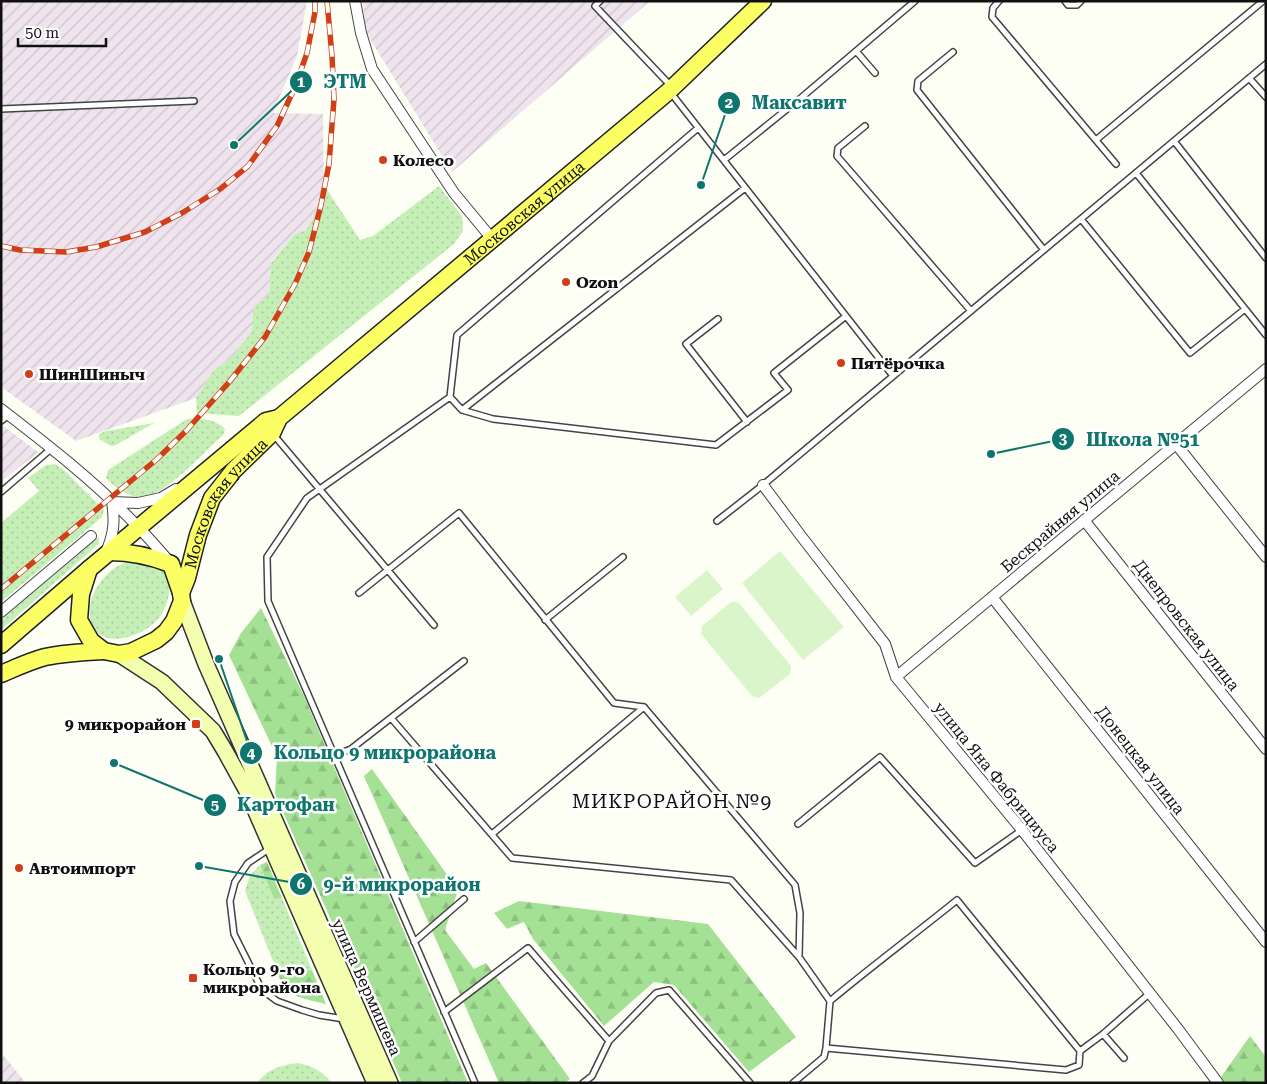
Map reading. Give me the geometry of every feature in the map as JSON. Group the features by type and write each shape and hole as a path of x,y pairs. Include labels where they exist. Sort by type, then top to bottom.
{"main road":[{"name":"Московская улица","path":"182,597 198,535 212,498 234,470 276,426 671,89 763,1"},
{"name":"Московская улица","path":"107,554 266,422 276,426"},
{"path":"1,674 44,658 82,652 131,652 156,640 174,621 182,597 171,564 152,556 126,552 107,554 4,640"},
{"path":"89,569 81,594 79,620 91,641 111,653"},
{"name":"улица Вермишева","path":"182,597 210,672 390,1083"},
{"name":"улица Вермишева","path":"111,653 162,682 213,731 247,791 375,1083"}],"street":[{"path":"355,1 361,33 372,69 454,193 493,240"},
{"name":"Бескрайняя улица","path":"896,677 1266,369"},
{"path":"4,415 52,448 139,527 171,564"},
{"path":"1176,444 1266,557"},
{"path":"112,502 138,503 161,498 210,468"},
{"name":"улица Яна Фабрициуса","path":"763,484 885,644 896,677 1022,830 1218,1083"},
{"path":"107,554 112,538 114,518 112,502"},
{"name":"Днепровская улица","path":"1084,520 1266,749"},
{"path":"1,612 91,536"},
{"name":"Донецкая улица","path":"992,597 1266,942"}],"lane":[{"path":"600,1 595,6 671,89 698,128 893,376"},
{"path":"724,160 914,1"},
{"path":"1000,1 993,8 992,17 1116,164"},
{"path":"1065,1 1068,5 1077,5 1081,1"},
{"path":"1096,140 1263,1"},
{"path":"856,51 876,72"},
{"path":"953,52 918,81 917,90 1044,250"},
{"path":"717,521 1266,64"},
{"path":"1249,78 1266,97"},
{"path":"1,109 194,102"},
{"path":"865,126 838,148 837,156 971,311"},
{"path":"475,1083 268,601 267,557 307,498 450,397 457,335 698,128"},
{"path":"1174,141 1266,258"},
{"path":"1136,173 1266,335"},
{"path":"462,410 746,188"},
{"path":"1081,219 1190,353 1244,309"},
{"path":"450,397 462,410 493,418 716,446 788,390 774,373 846,316"},
{"path":"718,319 686,344 746,422"},
{"path":"276,426 319,489 434,625"},
{"path":"1,492 52,448"},
{"path":"359,594 459,513 614,703 644,707 795,885 800,913 799,957"},
{"path":"545,620 623,557"},
{"path":"333,756 351,749 464,661"},
{"path":"492,834 644,707"},
{"path":"391,718 512,858 731,880 799,957 830,1001 824,1057 793,1083"},
{"path":"798,824 880,757 975,863 1022,830"},
{"path":"272,848 248,864 235,882 230,901 234,934 262,990 277,1001 302,1010 347,1020"},
{"path":"414,942 464,899"},
{"path":"826,1048 1066,1070 1079,1065 1080,1051 957,900 830,1001"},
{"path":"444,1012 528,948 609,1041"},
{"path":"583,1083 592,1076 609,1041 656,994 670,990 750,1083"},
{"path":"1080,1051 1103,1034 1150,993"},
{"path":"1103,1034 1124,1058"}],"shaded area":[{"path":"1,1 307,1 297,56 273,113 323,114 324,185 313,219 306,230 295,234 271,262 269,294 253,309 252,331 233,356 213,371 196,398 76,441 1,387"},
{"path":"363,1 650,1 452,172 365,31"},
{"path":"1,424 38,452 1,482"},
{"path":"4,1056 26,1083 1,1083 1,1058"}],"green space":[{"path":"324,185 360,240 373,236 439,186 462,216 463,231 454,244 239,416 197,413 196,398 213,371 233,356 252,331 253,309 269,294 271,263 295,234 306,230 313,219"},
{"path":"187,419 213,421 225,429 223,435 175,480 154,494 146,497 135,497 120,490 106,478 108,470"},
{"path":"154,423 116,445 111,446 99,439 99,434 106,431"},
{"path":"55,464 64,470 104,510 102,517 1,602 1,523 39,491 28,478 46,465"},
{"path":"99,537 99,543 92,550 1,630 1,620"},
{"path":"780,551 844,627 803,660 742,583"},
{"path":"142,560 155,565 167,576 169,592 164,610 153,624 141,632 117,639 103,636 96,631 90,618 91,601 98,585 116,567 132,561"},
{"path":"707,570 723,589 691,616 675,597"},
{"path":"731,602 738,602 791,666 790,674 759,698 752,696 701,634 702,626"},
{"path":"261,608 304,696 468,1083 402,1083 275,794 277,757 229,655 241,633"},
{"path":"372,769 458,890 445,930 474,969 486,963 570,1079 565,1083 499,1083 364,776"},
{"path":"267,862 282,898 274,899 260,865"},
{"path":"260,865 274,899 282,898 312,970 297,972 277,971 245,891 250,875"},
{"path":"519,901 708,924 796,1037 749,1072 674,985 654,982 604,1026 533,939 524,922 507,929 494,913"},
{"path":"312,970 326,1004 299,997 289,992 282,985 277,971 297,972"},
{"path":"1250,1036 1266,1057 1266,1083 1225,1083 1221,1077"},
{"path":"298,1063 317,1070 332,1083 257,1083 265,1074 275,1068"}],"railway":[{"path":"1,246 20,250 66,252 96,247 145,232 182,213 220,189 248,166 277,126 295,87 307,53 315,12 315,1"},
{"path":"1,589 156,460 186,431 230,381 265,337 295,284 309,252 329,164 334,99 327,1"}],"place":[{"name":"ЭТМ","path":"234,145"},
{"name":"Колесо","path":"383,160"},
{"name":"Максавит","path":"701,185"},
{"name":"Ozon","path":"566,282"},
{"name":"Пятёрочка","path":"841,363"},
{"name":"ШинШиныч","path":"29,374"},
{"name":"Школа №51","path":"991,454"},
{"name":"Кольцо 9 микрорайона","path":"219,659"},
{"name":"9 микрорайон","path":"196,724"},
{"name":"Картофан","path":"114,763"},
{"name":"9-й микрорайон","path":"199,866"},
{"name":"Автоимпорт","path":"19,868"},
{"name":"Кольцо 9-го микрорайона","path":"193,978"}],"district":[{"name":"МИКРОРАЙОН №9","path":"672,801"}]}
